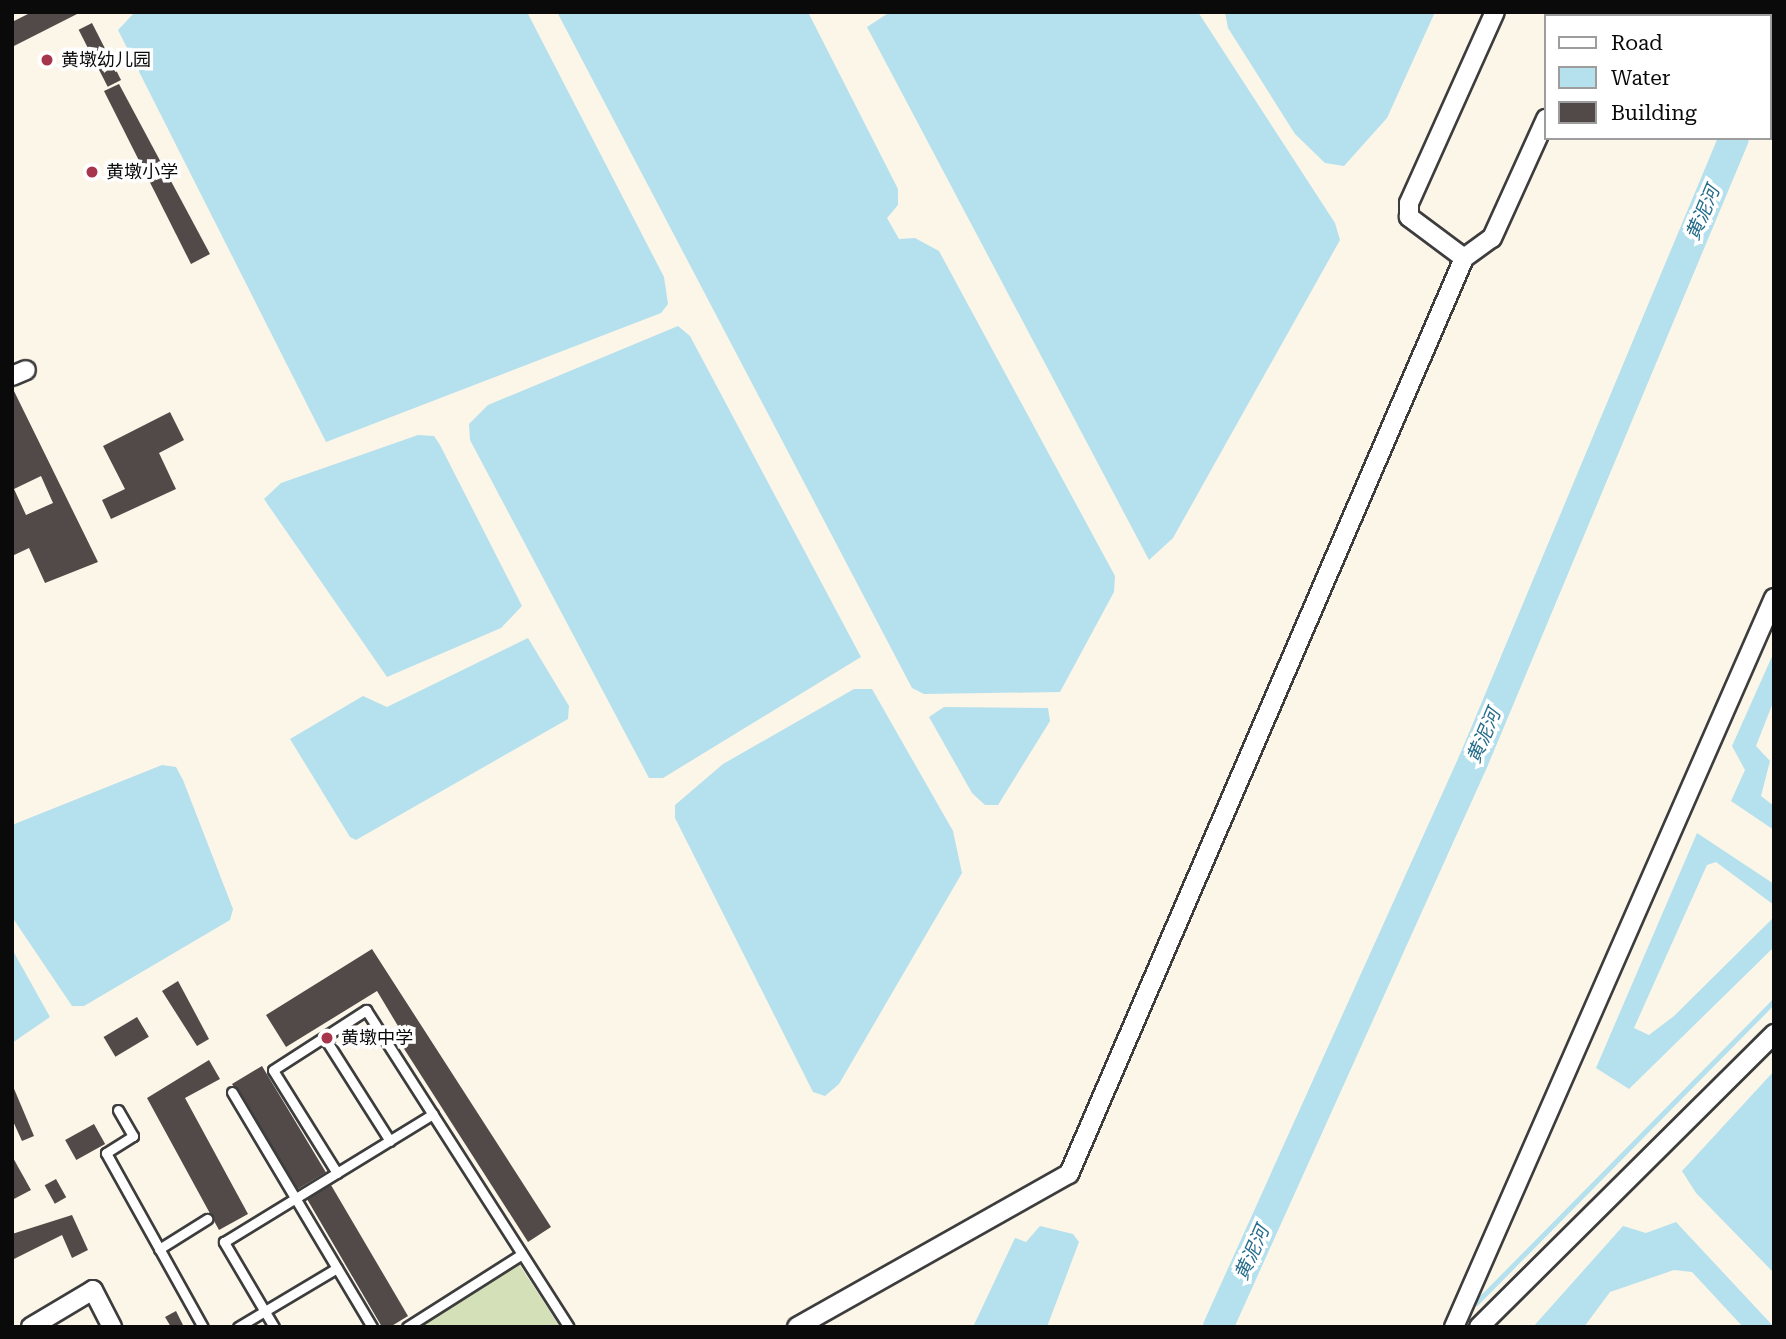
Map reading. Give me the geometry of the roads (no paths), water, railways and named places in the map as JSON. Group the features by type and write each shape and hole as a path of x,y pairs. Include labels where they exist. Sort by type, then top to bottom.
{"street":[{"path":"1464,258 1409,217 1409,202 1495,12"},
{"path":"797,1327 1069,1174 1464,258 1492,238 1544,123"},
{"path":"1454,1327 1774,598"},
{"path":"1479,1327 1774,1034"},
{"path":"31,1327 93,1290 112,1327"}],"lane":[{"path":"337,1173 273,1069 366,1010 569,1327"},
{"path":"324,1037 390,1141"},
{"path":"232,1092 372,1327"},
{"path":"118,1110 133,1136 106,1153 203,1327"},
{"path":"274,1327 224,1242 433,1114"},
{"path":"159,1249 207,1219"},
{"path":"407,1327 522,1254"},
{"path":"238,1327 337,1268"}],"water":[{"path":"135,12 527,12 664,277 668,304 661,313 326,442 118,30"},
{"path":"557,12 808,12 898,189 898,205 887,218 899,239 915,238 939,251 1115,576 1114,592 1060,692 924,694 912,688"},
{"path":"890,12 1198,12 1335,223 1340,240 1173,538 1149,560 867,27"},
{"path":"1225,12 1435,12 1387,118 1344,166 1325,163 1295,134 1228,28"},
{"path":"678,326 690,336 861,657 663,778 649,778 470,440 469,424 488,405"},
{"path":"418,435 434,436 440,445 522,606 501,628 387,677 264,499 281,483"},
{"path":"528,638 569,706 568,719 356,840 350,837 290,739 363,696 387,707"},
{"path":"1774,652 1774,700 1756,746 1770,761 1761,796 1774,806 1774,830 1731,801 1745,770 1732,746"},
{"path":"854,689 872,689 953,831 962,873 839,1084 825,1096 813,1092 675,818 675,805 723,764"},
{"path":"944,707 1048,708 1050,721 998,805 985,805 972,793 929,717"},
{"path":"162,765 176,767 183,780 233,909 230,920 84,1006 72,1006 12,917 12,825"},
{"path":"1697,833 1774,884 1774,905 1716,862 1707,865 1634,1028 1649,1035 1674,1016 1774,917 1774,947 1629,1089 1596,1068"},
{"path":"12,949 50,1017 12,1043"},
{"path":"1774,1071 1774,1273 1696,1193 1682,1171"},
{"path":"1676,1222 1774,1327 1743,1327 1692,1272 1674,1270 1610,1292 1584,1327 1533,1327 1623,1226 1646,1233"},
{"path":"1040,1226 1073,1234 1079,1242 1047,1327 973,1327 1015,1238 1026,1242"}],"waterway":[{"name":"黄泥河","path":"1772,47 1774,43"},
{"name":"黄泥河","path":"1218,1327 1473,762 1733,140"},
{"path":"1476,1303 1774,1001"}],"place":[{"name":"黄墩幼儿园","path":"47,60"},
{"name":"黄墩小学","path":"92,172"},
{"name":"黄墩中学","path":"327,1038"}]}
